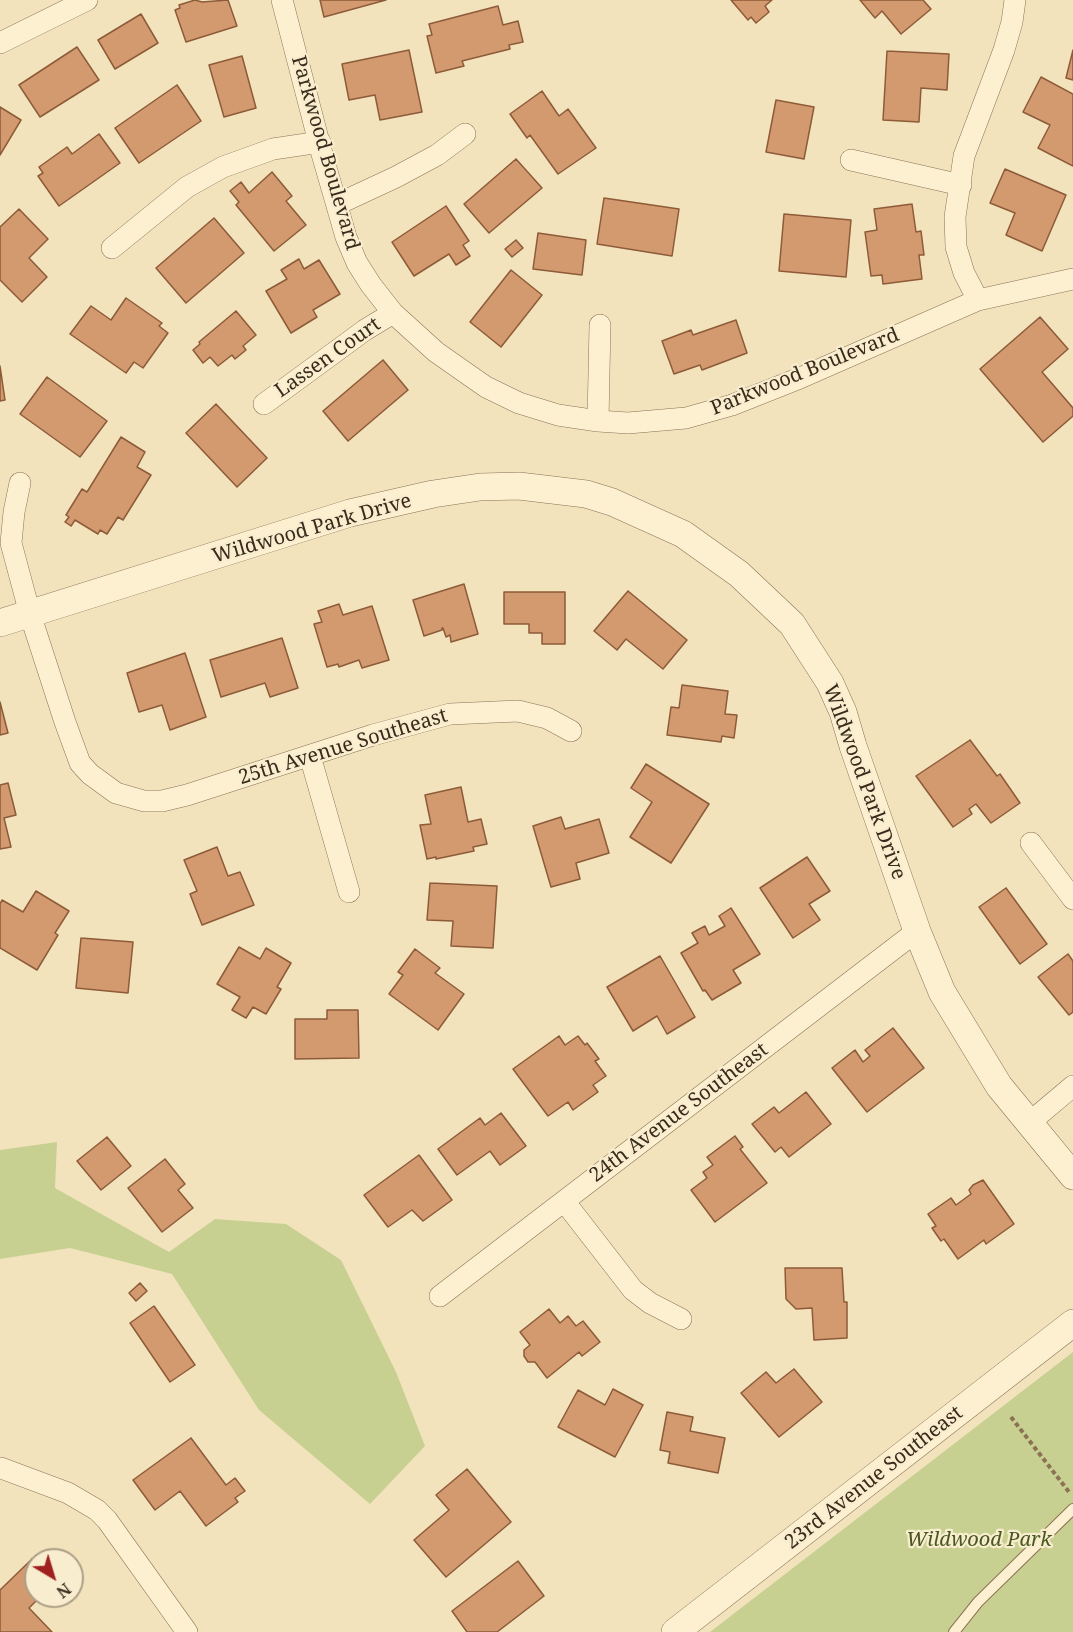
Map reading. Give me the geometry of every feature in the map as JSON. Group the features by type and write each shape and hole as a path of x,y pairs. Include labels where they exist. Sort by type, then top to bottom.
{"street":[{"path":"0,43 87,0"},
{"name":"Parkwood Boulevard","path":"282,0 346,237 357,263 393,313 436,352 486,387 529,406 558,415 598,421 628,423 686,418 732,405 800,378 978,300 1073,279"},
{"path":"978,300 964,273 956,247 955,217 964,156 1004,50 1015,0"},
{"path":"338,204 396,177 437,154 465,134"},
{"path":"112,248 187,187 223,167 273,149 320,142"},
{"path":"850,160 961,186"},
{"name":"Lassen Court","path":"264,404 365,330 393,313"},
{"path":"598,421 600,325"},
{"path":"20,483 11,543 30,614"},
{"name":"Wildwood Park Drive","path":"0,623 350,513 433,494 480,487 519,486 586,494 612,501 683,534 739,574 792,624 830,683 843,712 918,931 942,992 999,1086 1073,1176"},
{"name":"25th Avenue Southeast","path":"30,614 80,763 90,774 116,793 144,801 162,801 187,795 373,735 450,714 518,711 547,718 571,731"},
{"path":"310,756 349,892"},
{"path":"1031,843 1073,898"},
{"name":"24th Avenue Southeast","path":"440,1296 918,931"},
{"path":"1029,1123 1073,1086"},
{"path":"564,1202 633,1290 650,1303 681,1319"},
{"name":"23rd Avenue Southeast","path":"675,1632 1073,1323"},
{"path":"1,1468 68,1493 97,1510 107,1520 187,1632"}],"lane":[{"path":"954,1632 978,1602 1073,1509"}],"path":[{"path":"1011,1417 1073,1497"}],"green space":[{"path":"57,1142 55,1188 169,1252 215,1219 286,1224 341,1260 396,1372 425,1446 370,1504 259,1410 172,1274 70,1248 0,1259 0,1150"},
{"name":"Wildwood Park","path":"1073,1352 1073,1632 710,1632"}],"building":[{"path":"195,0 202,2 228,0 237,26 186,42 175,10 180,8 179,5"},
{"path":"320,0 386,0 324,17"},
{"path":"731,0 772,0 765,6 769,12 756,23 751,17 748,20"},
{"path":"860,0 923,0 931,9 901,34 882,11 875,18"},
{"path":"498,6 503,25 518,21 523,42 509,45 510,49 462,61 464,66 436,73 427,36 432,35 429,24"},
{"path":"141,14 158,43 115,69 98,40"},
{"path":"77,47 99,80 40,117 19,85"},
{"path":"409,50 422,112 380,120 375,95 349,100 342,64"},
{"path":"1073,50 1073,80 1066,78"},
{"path":"887,51 949,54 947,90 921,88 919,122 883,120"},
{"path":"242,56 256,108 224,117 209,65"},
{"path":"1041,77 1073,94 1073,166 1038,148 1050,125 1023,112"},
{"path":"177,85 201,121 139,163 115,128"},
{"path":"542,91 559,116 568,109 596,148 558,174 530,135 527,138 510,114"},
{"path":"776,100 814,107 804,159 766,152"},
{"path":"0,107 21,120 0,155"},
{"path":"99,134 120,163 59,206 38,176 43,173 39,167 67,147 72,154"},
{"path":"516,159 542,188 489,233 464,204"},
{"path":"1005,169 1066,195 1042,251 1006,235 1015,213 990,203"},
{"path":"272,172 292,196 286,201 306,225 274,251 236,205 239,202 230,191 241,182 249,193"},
{"path":"604,198 679,209 672,256 597,244"},
{"path":"912,204 916,232 921,231 924,255 919,255 922,279 883,284 882,275 871,276 865,232 877,230 874,209"},
{"path":"446,206 469,241 463,245 470,256 456,265 449,254 414,276 392,242"},
{"path":"19,209 48,239 29,258 47,277 22,302 0,280 0,227"},
{"path":"784,214 851,220 846,277 779,271"},
{"path":"214,218 244,253 186,303 156,268"},
{"path":"538,233 586,240 582,275 533,269"},
{"path":"516,240 523,248 512,257 505,249"},
{"path":"299,259 304,269 319,260 340,294 313,310 317,317 291,333 266,291 287,279 281,270"},
{"path":"511,270 542,295 501,347 470,322"},
{"path":"126,298 162,323 159,326 168,333 143,368 134,362 126,373 70,334 91,306 111,320"},
{"path":"236,311 256,335 243,346 246,350 235,359 232,355 218,366 210,357 203,363 193,350 200,344 199,342"},
{"path":"1040,317 1068,349 1042,372 1073,408 1073,416 1043,442 980,369"},
{"path":"736,320 747,353 702,370 700,365 674,374 662,341 691,330 693,335"},
{"path":"383,360 408,390 348,441 323,411"},
{"path":"0,366 5,400 0,401"},
{"path":"47,377 107,421 80,457 20,414"},
{"path":"216,404 267,458 237,487 186,433"},
{"path":"121,437 145,452 137,467 151,475 123,520 118,517 107,534 100,530 98,534 75,520 71,526 65,522 69,517 66,515 82,489 87,492"},
{"path":"464,584 478,634 451,642 450,635 446,637 442,628 442,630 424,636 413,600"},
{"path":"628,591 687,640 663,669 626,639 617,650 594,631"},
{"path":"504,592 565,592 565,644 542,644 542,633 529,633 529,624 504,624"},
{"path":"339,604 343,615 372,606 389,660 362,668 359,660 339,667 338,664 327,667 314,624 322,622 318,611"},
{"path":"282,638 298,688 270,697 265,683 221,697 210,660"},
{"path":"185,653 206,717 170,730 162,705 139,712 127,673"},
{"path":"682,685 728,691 725,714 737,715 734,738 722,736 721,742 667,735 671,707 679,708"},
{"path":"0,702 8,733 0,735"},
{"path":"970,740 997,776 1000,774 1020,803 991,823 976,804 969,809 972,814 953,827 916,776"},
{"path":"646,764 709,804 671,863 630,837 652,802 631,788"},
{"path":"8,783 16,815 4,818 11,847 0,849 0,785"},
{"path":"461,787 468,822 481,819 487,844 473,847 474,851 427,859 420,825 431,824 425,795"},
{"path":"561,817 565,829 599,819 609,853 576,863 580,879 551,887 533,826"},
{"path":"217,847 228,876 240,872 254,905 202,925 190,894 197,891 184,860"},
{"path":"807,857 830,891 809,904 820,920 793,938 760,888"},
{"path":"430,883 497,886 493,948 451,946 453,921 427,920"},
{"path":"1006,888 1047,944 1020,964 979,907"},
{"path":"36,891 69,911 55,933 58,935 37,970 0,948 0,904 2,900 23,912"},
{"path":"731,908 760,954 733,970 741,983 712,1000 705,990 703,991 681,953 698,943 692,933 705,926 709,935 725,926 719,916"},
{"path":"81,938 133,942 128,993 76,988"},
{"path":"239,947 260,959 266,948 291,963 277,987 281,989 266,1014 253,1007 246,1018 232,1010 240,997 217,984"},
{"path":"415,949 440,968 435,973 464,994 438,1030 389,994 403,975 398,972"},
{"path":"1068,954 1073,961 1073,1012 1069,1015 1038,977"},
{"path":"660,956 695,1017 667,1034 657,1016 633,1031 607,987"},
{"path":"327,1010 358,1010 359,1058 295,1059 295,1019 327,1019"},
{"path":"893,1028 924,1068 867,1112 832,1068 855,1050 863,1062 870,1056 865,1050"},
{"path":"559,1036 565,1045 578,1036 585,1045 587,1043 599,1059 595,1061 606,1076 593,1085 598,1092 573,1110 568,1102 548,1116 513,1069"},
{"path":"806,1092 831,1124 789,1157 781,1147 775,1152 752,1124 774,1107 779,1113"},
{"path":"501,1113 526,1146 500,1165 490,1151 457,1175 438,1149 480,1118 485,1125"},
{"path":"735,1136 743,1147 740,1149 767,1183 715,1222 691,1190 707,1178 703,1172 713,1165 707,1157"},
{"path":"107,1137 131,1166 101,1190 77,1161"},
{"path":"419,1155 452,1200 423,1221 412,1210 388,1227 364,1195"},
{"path":"165,1159 185,1184 178,1190 193,1208 162,1232 128,1188"},
{"path":"983,1180 1014,1224 986,1244 984,1240 958,1259 944,1239 941,1241 932,1228 936,1226 928,1214 951,1198 956,1205 971,1194 969,1190 973,1185"},
{"path":"785,1268 842,1268 844,1302 847,1302 847,1338 814,1340 812,1308 796,1309 786,1299"},
{"path":"140,1283 147,1291 136,1301 129,1293"},
{"path":"154,1306 195,1365 170,1382 130,1323"},
{"path":"549,1309 560,1323 568,1316 576,1326 583,1321 600,1342 582,1356 579,1352 547,1378 535,1362 528,1362 524,1356 524,1350 530,1345 520,1332"},
{"path":"794,1369 822,1402 779,1437 741,1393 766,1372 776,1383"},
{"path":"613,1389 643,1405 615,1457 558,1427 578,1390 605,1405"},
{"path":"667,1412 693,1417 690,1431 725,1438 718,1473 668,1463 670,1452 660,1450"},
{"path":"191,1438 226,1485 235,1478 245,1491 235,1498 238,1502 206,1526 180,1491 155,1510 133,1480"},
{"path":"467,1469 511,1522 446,1577 414,1540 449,1510 436,1495"},
{"path":"518,1561 544,1596 497,1632 467,1632 452,1611"},
{"path":"24,1567 24,1608 29,1608 52,1632 0,1632 0,1590"}]}
